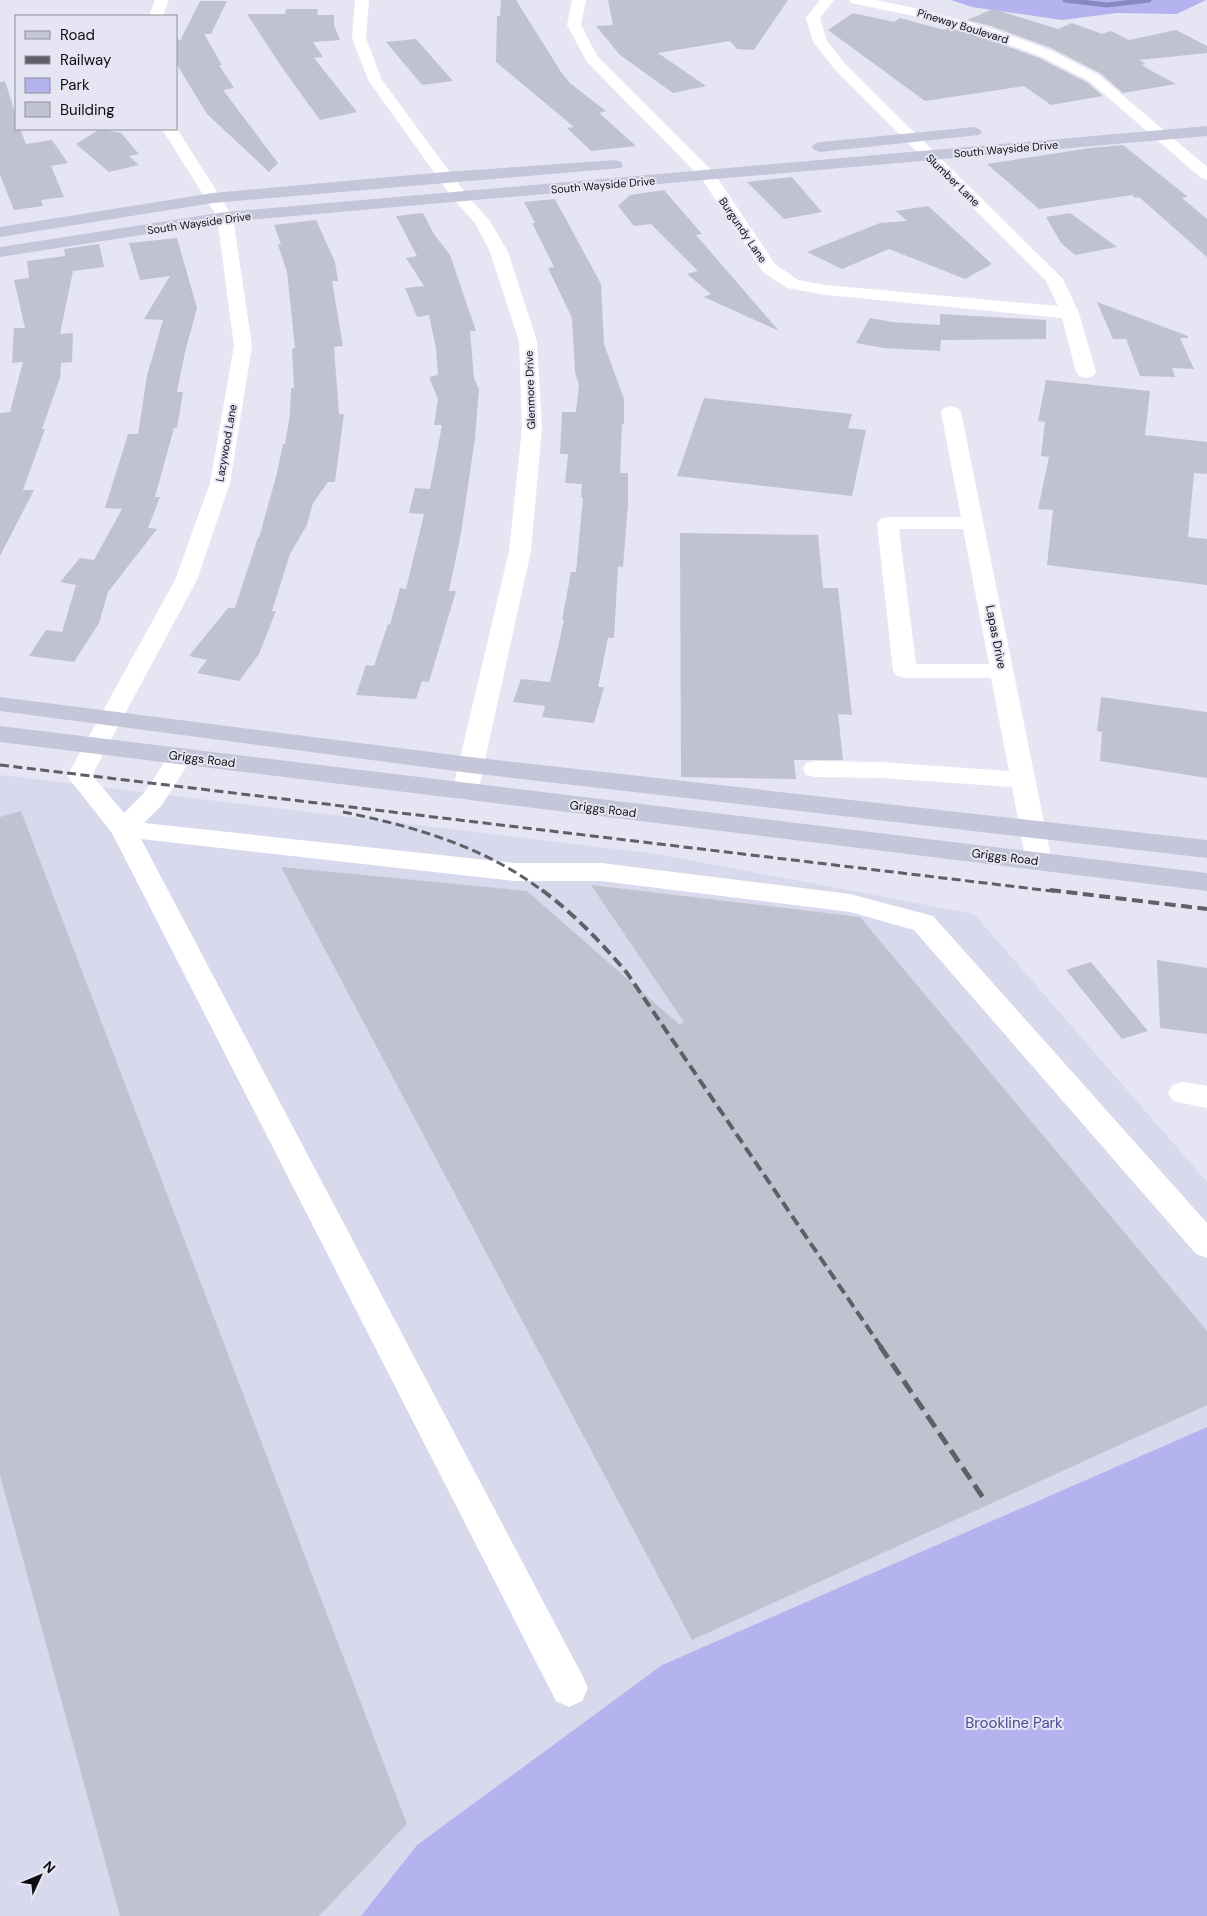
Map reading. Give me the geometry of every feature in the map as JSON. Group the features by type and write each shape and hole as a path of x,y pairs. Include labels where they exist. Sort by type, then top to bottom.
{"main road":[{"path":"1124,121 1162,118"},
{"name":"South Wayside Drive","path":"0,252 225,218 1207,131"},
{"name":"South Wayside Drive","path":"800,148 910,137 988,132"},
{"path":"672,161 711,158"},
{"name":"South Wayside Drive","path":"0,232 213,198 445,177 632,164"},
{"path":"0,704 470,765 1207,849"},
{"name":"Griggs Road","path":"0,734 1207,882"}],"street":[{"path":"156,15 162,0"},
{"name":"Glenmore Drive","path":"362,0 359,38 375,80 460,197 482,222 499,252 528,341 532,428 520,551 465,792"},
{"name":"Burgundy Lane","path":"579,0 574,25 592,59 708,176 769,268 793,284 826,290 1070,313"},
{"name":"Slumber Lane","path":"826,0 813,18 820,42 841,68 1054,279 1070,313 1086,372"},
{"name":"Pineway Boulevard","path":"856,0 910,10 985,31 1045,53 1094,78 1207,175"},
{"name":"Lazywood Lane","path":"123,829 79,776 186,580 220,483 242,346 225,218 171,130"},
{"name":"Lapas Drive","path":"951,412 1034,828 1039,862"},
{"path":"973,522 888,523 905,671 1002,671"},
{"path":"123,829 153,799 181,756"},
{"path":"815,769 880,770 1024,780"},
{"path":"123,829 514,872 601,872 850,903 923,922 1207,1245"},
{"path":"123,829 569,1688"}],"shaded area":[{"path":"0,775 657,854 974,914 1207,1182 1207,1427 662,1665 417,1845 361,1916 0,1916"}],"green space":[{"path":"951,0 1206,0 1177,14 1117,13 1062,20 972,7"},
{"name":"Brookline Park","path":"1207,1427 1207,1916 361,1916 417,1845 662,1665"}],"building":[{"path":"501,0 516,0 561,72 570,83 606,111 599,113 636,146 591,151 567,128 574,127 496,62 497,16 500,16"},
{"path":"608,0 788,0 754,50 737,49 730,41 658,53 706,86 673,93 620,55 596,26 613,25"},
{"path":"200,1 227,1 211,34 204,34 222,65 219,65 234,88 223,90 278,163 269,172 207,114 178,66 178,39 180,41"},
{"path":"286,9 318,9 317,15 334,15 334,25 340,40 313,42 323,57 314,58 357,112 320,120 283,69 247,14 285,14"},
{"path":"993,9 1058,29 1072,23 1102,34 1111,31 1129,40 1176,30 1207,46 1207,53 1139,60 1146,64 1141,65 1176,84 1123,93 1100,73 1051,48 991,26 967,20"},
{"path":"853,13 894,22 900,18 944,30 949,28 979,36 1039,58 1088,83 1103,96 1051,105 1024,86 925,101 828,30"},
{"path":"416,39 453,81 422,85 386,42"},
{"path":"5,81 15,113 15,130 20,130 26,144 52,140 68,163 51,166 64,197 41,200 43,206 14,210 0,175 0,82"},
{"path":"98,130 121,133 139,154 129,156 139,165 109,172 76,144"},
{"path":"1123,145 1188,197 1182,198 1207,219 1207,257 1139,197 1135,198 1132,195 1039,209 987,164 1090,148"},
{"path":"792,177 822,212 784,219 747,182"},
{"path":"664,190 702,234 696,235 779,331 704,297 711,294 687,274 698,271 651,224 634,226 618,206 630,195"},
{"path":"555,199 601,284 604,344 624,399 620,473 628,473 628,504 623,567 618,566 614,638 608,638 598,687 604,687 594,723 542,717 545,706 513,702 521,679 550,682 564,620 562,620 571,572 576,572 583,498 581,497 582,484 565,483 568,454 560,454 562,412 576,412 579,385 575,372 572,318 548,268 554,267 532,223 535,223 524,202"},
{"path":"928,206 992,264 965,279 889,249 842,269 807,252 880,223 907,221 896,211"},
{"path":"423,213 434,234 450,255 476,331 470,331 474,378 479,389 475,438 461,533 449,591 456,591 429,682 422,681 416,699 356,695 366,665 374,666 388,624 390,625 400,588 406,589 424,514 409,513 415,488 430,489 442,425 434,425 438,399 429,377 438,375 436,348 429,315 417,317 405,288 424,286 406,258 417,256 396,216"},
{"path":"1070,213 1117,247 1075,255 1061,243 1046,217"},
{"path":"316,220 335,262 338,281 332,281 343,346 334,347 339,414 344,414 335,482 328,482 313,503 307,525 290,554 272,611 276,611 259,654 239,681 197,673 207,660 189,656 228,608 235,608 259,538 283,444 285,444 290,414 291,388 294,388 292,349 295,348 287,272 278,245 281,244 274,225"},
{"path":"177,238 197,308 177,392 183,392 177,428 174,428 155,497 160,497 148,528 157,529 108,592 99,623 74,662 29,656 46,630 62,632 76,585 60,582 80,558 94,560 122,509 105,508 128,434 138,434 147,376 163,320 144,319 170,276 140,280 129,243"},
{"path":"99,244 104,267 73,271 60,334 73,333 72,362 61,363 60,378 42,429 45,429 23,490 34,490 0,556 0,413 10,412 23,362 12,363 14,328 25,328 14,280 29,278 27,261 65,256 64,249"},
{"path":"1097,302 1188,336 1188,338 1180,338 1194,369 1172,368 1175,377 1140,376 1126,339 1113,339"},
{"path":"940,314 1046,320 1046,339 941,340 940,351 884,348 856,343 870,318 892,322 940,325"},
{"path":"1046,380 1150,391 1145,435 1207,442 1207,474 1194,473 1188,537 1207,539 1207,585 1047,565 1053,510 1038,509 1049,457 1041,456 1045,422 1038,421"},
{"path":"704,398 852,414 848,428 866,430 852,496 677,476"},
{"path":"680,533 818,535 823,588 838,588 852,715 838,714 843,760 794,760 796,779 681,777"},
{"path":"1101,697 1207,712 1207,778 1100,761 1102,732 1097,731"},
{"path":"21,811 407,1824 319,1916 120,1916 0,1475 0,817"},
{"path":"281,867 527,891 680,1025 684,1022 591,885 860,917 1207,1331 1207,1405 692,1640"},
{"path":"1157,960 1207,968 1207,1034 1160,1028"},
{"path":"1091,962 1148,1031 1122,1039 1066,970"}],"waterway":[{"path":"1065,0 1107,5 1149,0"}],"railway":[{"path":"0,765 1060,892"},
{"path":"343,812 396,824 448,840 498,862 544,892"},
{"path":"542,890 587,929 627,973 881,1347"},
{"path":"1050,890 1207,909"},
{"path":"880,1346 986,1502"}]}
